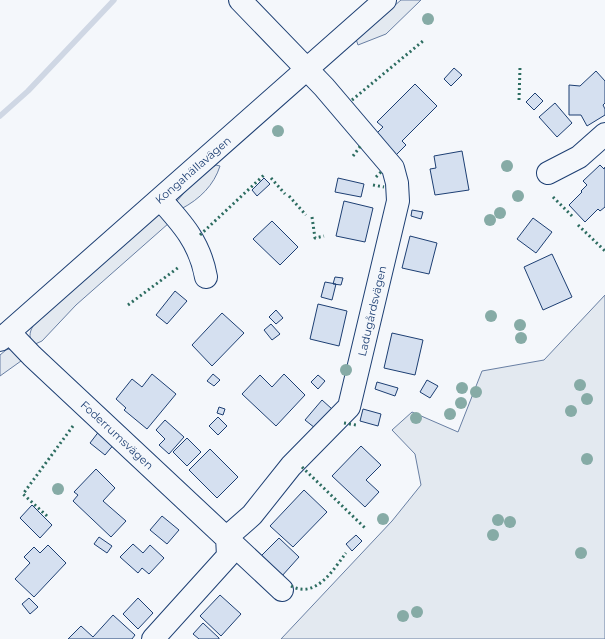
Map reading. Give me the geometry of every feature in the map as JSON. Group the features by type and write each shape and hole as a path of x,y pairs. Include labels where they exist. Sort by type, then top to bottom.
{"street":[{"name":"Ladugårdsvägen","path":"227,538 252,515 291,466 349,407 398,201 398,183 393,168 343,108 240,0"},
{"name":"Kongahällavägen","path":"5,336 385,0"},
{"path":"548,173 579,158 605,134"},
{"path":"160,199 189,232 196,244 203,262 206,276"},
{"name":"Foderrumsvägen","path":"5,336 32,356 282,590"},
{"path":"153,639 228,556 227,538"}],"shaded area":[{"path":"401,0 421,0 386,34 358,45 356,39"},
{"path":"216,165 220,166 210,185 194,201 181,209 177,201 200,176"},
{"path":"155,215 163,215 169,223 76,305 42,341 33,345 30,336 33,326"},
{"path":"605,295 605,639 281,639 392,521 421,485 415,454 392,430 412,412 458,432 482,371 544,360"},
{"path":"9,349 13,349 22,358 21,361 0,376 0,355"}],"building":[{"path":"454,68 462,75 451,86 444,79"},
{"path":"596,71 605,81 605,103 603,105 605,115 587,126 581,115 569,115 569,85 580,86"},
{"path":"415,84 437,106 402,141 406,145 396,155 376,134 383,127 377,122"},
{"path":"535,93 543,101 534,110 526,102"},
{"path":"555,103 572,123 557,137 539,117"},
{"path":"462,151 469,190 435,195 430,169 436,168 434,156"},
{"path":"600,165 604,169 605,167 605,207 600,211 598,209 585,222 569,205 587,185 583,181"},
{"path":"264,178 270,184 257,196 252,190"},
{"path":"338,178 364,184 361,197 335,192"},
{"path":"344,201 373,208 365,242 336,236"},
{"path":"412,210 423,212 421,219 411,216"},
{"path":"533,218 552,232 536,253 517,239"},
{"path":"272,221 298,247 280,265 253,239"},
{"path":"410,236 437,243 429,274 402,268"},
{"path":"552,254 572,297 543,310 524,267"},
{"path":"335,277 343,278 341,285 333,284"},
{"path":"325,282 336,284 332,300 321,297"},
{"path":"175,291 187,301 167,324 156,315"},
{"path":"318,304 347,311 339,346 310,339"},
{"path":"276,310 283,318 276,324 269,317"},
{"path":"222,313 244,333 212,366 192,345"},
{"path":"271,324 280,334 272,340 264,330"},
{"path":"392,333 423,340 415,375 384,368"},
{"path":"152,374 176,394 147,429 124,410 126,408 116,399 132,379 142,387"},
{"path":"213,374 220,380 214,386 207,381"},
{"path":"284,374 305,395 276,426 242,394 260,375 272,387"},
{"path":"318,375 325,381 318,389 311,382"},
{"path":"427,380 438,386 430,398 420,392"},
{"path":"377,382 398,388 395,396 375,389"},
{"path":"322,400 332,409 315,428 305,420"},
{"path":"219,407 225,409 223,415 217,413"},
{"path":"363,409 381,414 378,426 360,421"},
{"path":"218,417 227,426 218,435 209,426"},
{"path":"165,420 184,437 169,454 159,445 165,439 156,430"},
{"path":"100,430 115,443 105,455 90,443"},
{"path":"187,438 201,452 187,466 173,452"},
{"path":"361,446 381,465 366,480 379,492 365,507 332,476"},
{"path":"210,449 238,477 217,498 189,470"},
{"path":"96,469 115,488 103,501 126,521 111,537 73,501 78,495 74,492"},
{"path":"304,490 327,512 293,547 270,526"},
{"path":"32,505 52,525 40,538 20,518"},
{"path":"162,516 179,530 167,544 150,530"},
{"path":"356,535 362,541 352,551 346,544"},
{"path":"99,537 112,546 107,553 94,544"},
{"path":"279,538 299,557 281,577 260,557"},
{"path":"133,544 143,553 150,545 164,558 149,574 142,568 138,573 120,557"},
{"path":"48,545 66,563 34,597 15,579 30,563 24,557 34,547 40,553"},
{"path":"220,595 241,614 221,636 200,616"},
{"path":"29,598 38,607 30,614 22,604"},
{"path":"138,598 153,613 138,629 123,614"},
{"path":"113,615 135,635 132,639 68,639 81,626 93,637"},
{"path":"203,623 219,639 199,639 193,634"}],"waterway":[{"path":"0,116 28,91 114,0"}],"hedge":[{"path":"352,100 423,41"},
{"path":"519,100 520,67"},
{"path":"353,156 362,144"},
{"path":"376,177 383,170"},
{"path":"200,235 264,175"},
{"path":"271,178 285,194"},
{"path":"373,185 384,187"},
{"path":"289,196 306,215"},
{"path":"553,197 572,216"},
{"path":"312,217 315,238 324,236"},
{"path":"578,225 605,251"},
{"path":"128,305 179,267"},
{"path":"344,423 356,425"},
{"path":"47,516 23,494 73,426"},
{"path":"302,467 365,528"},
{"path":"291,586 300,589 308,589 316,586 323,581 346,553"}]}
